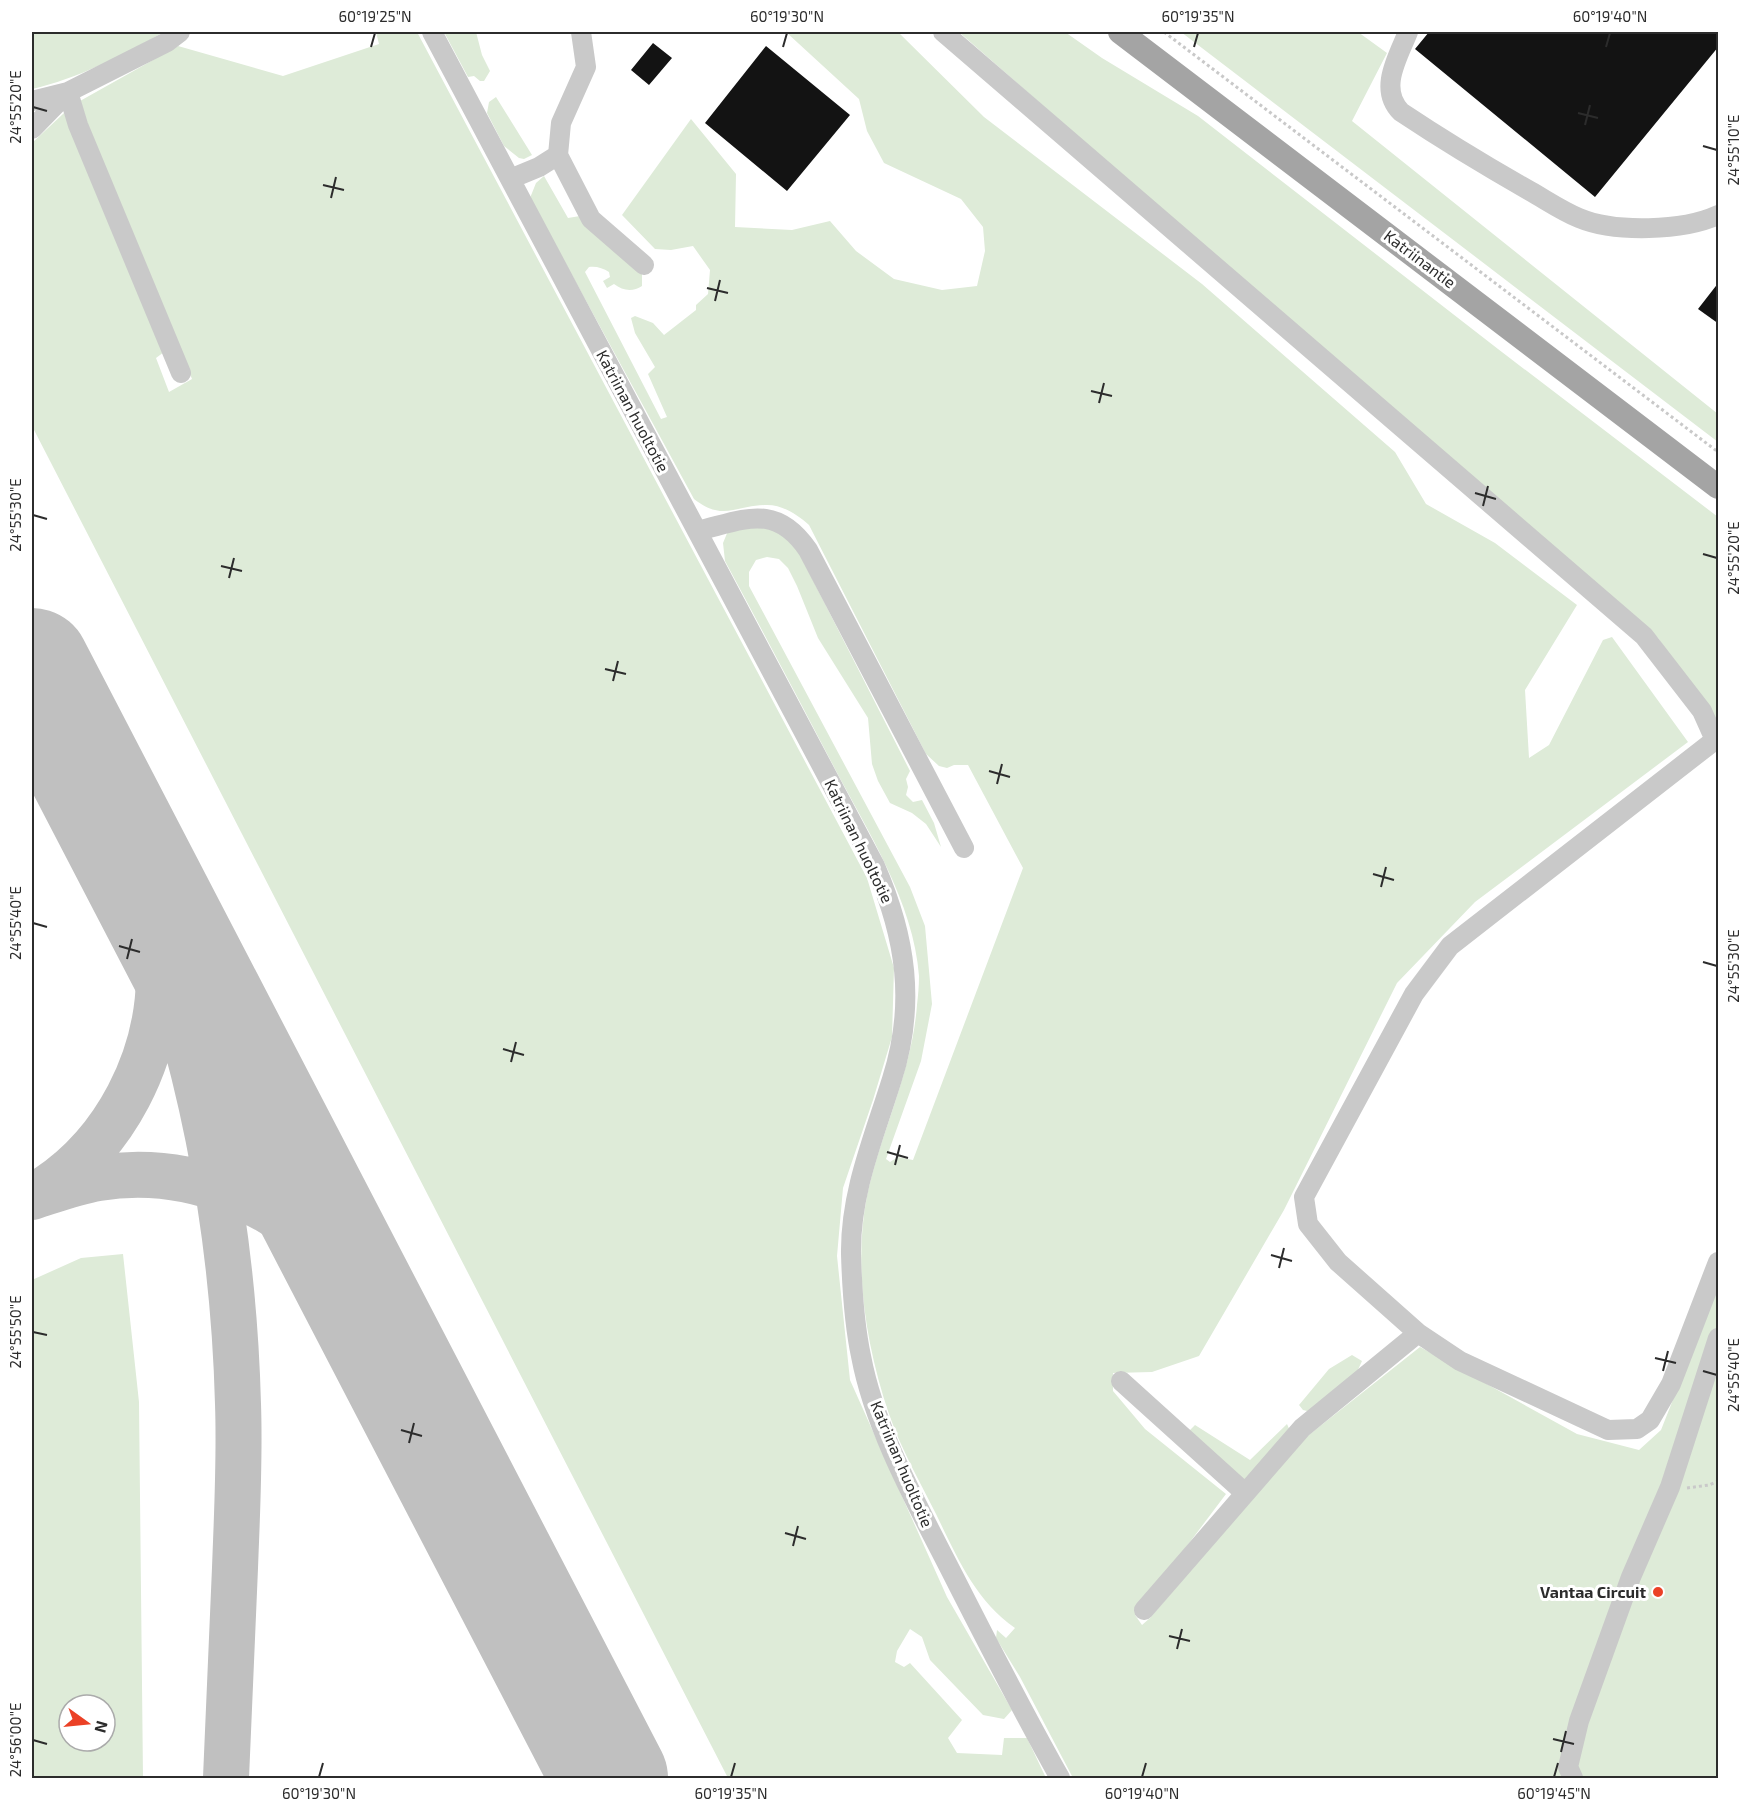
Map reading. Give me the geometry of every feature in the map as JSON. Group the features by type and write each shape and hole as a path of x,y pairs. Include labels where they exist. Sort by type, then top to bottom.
{"main road":[{"name":"Katriinantie","path":"1120,32 1719,487"}],"lane":[{"path":"32,101 68,93 167,42 180,32"},
{"name":"Katriinan huoltotie","path":"432,32 875,866 894,914 904,960 906,984 901,1047 862,1174 851,1228 853,1297 861,1356 887,1437 906,1480 1060,1779"},
{"path":"581,32 586,67 561,123 558,154 591,219 644,265"},
{"path":"943,32 1644,636 1702,711 1717,744 1450,946 1414,994 1304,1197 1308,1224 1338,1262 1418,1333 1461,1361 1608,1430 1637,1429 1650,1420 1671,1384 1719,1262"},
{"path":"1408,32 1390,79 1390,96 1394,105 1462,153 1579,218 1610,227 1676,227 1719,215"},
{"path":"32,129 68,93"},
{"path":"68,93 78,125 181,373"},
{"path":"510,179 539,167 558,154"},
{"path":"697,531 762,518 784,524 798,535 808,550 964,848"},
{"path":"1144,1610 1302,1428 1418,1333"},
{"path":"1573,1779 1568,1767 1579,1720 1631,1577 1670,1487 1719,1338"},
{"path":"1121,1382 1245,1493"}],"path":[{"path":"1164,32 1719,452"},
{"path":"1670,1487 1689,1488 1719,1481"}],"green space":[{"path":"32,32 164,32 83,73 32,89"},
{"path":"376,32 417,32 867,878 894,968 892,1037 843,1188 837,1256 850,1380 947,1597 1012,1710 1004,1719 983,1715 930,1660 922,1637 910,1629 897,1651 895,1662 904,1667 910,1663 962,1720 948,1738 957,1753 1002,1755 1004,1738 1027,1738 1046,1778 728,1778 32,426 32,143 64,113 164,352 156,358 169,392 192,379 85,121 80,101 178,46 283,76 379,44"},
{"path":"444,32 476,32 482,55 490,71 484,81 474,76 468,77"},
{"path":"786,32 898,32 984,117 1202,284 1395,452 1426,504 1495,543 1577,605 1525,690 1529,758 1549,745 1603,640 1612,637 1688,742 1475,902 1397,983 1284,1210 1199,1356 1152,1372 1113,1373 1113,1391 1145,1429 1226,1494 1135,1615 1142,1625 1300,1442 1420,1347 1577,1434 1639,1450 1661,1430 1718,1286 1718,1778 1073,1778 1020,1677 996,1638 997,1630 1006,1638 1015,1628 989,1604 968,1577 905,1453 881,1388 864,1306 861,1250 863,1223 873,1172 903,1078 914,1030 919,980 915,949 899,894 887,868 725,561 723,543 728,531 759,523 792,539 910,771 906,779 908,787 906,795 913,802 922,800 934,823 941,847 926,824 912,813 890,803 872,764 868,718 818,638 788,568 779,559 767,557 756,560 749,572 749,586 910,887 925,926 932,1004 921,1061 886,1159 890,1162 898,1157 913,1160 1023,868 968,765 954,765 947,768 939,766 926,754 809,525 795,514 779,507 767,505 722,511 713,510 694,499 530,198 536,183 544,176 568,218 580,216 642,274 642,286 628,290 614,284 607,288 603,281 610,277 609,272 604,269 589,267 585,272 661,419 667,417 648,374 655,367 635,333 631,318 635,316 653,323 664,335 696,310 696,305 708,294 710,270 693,246 671,250 655,249 622,215 691,119 736,174 735,227 792,230 830,221 856,251 894,279 942,290 977,286 985,251 983,227 961,199 884,163 867,131 859,99"},
{"path":"959,32 1065,32 1102,58 1198,116 1718,517 1718,726 1658,638 1429,445"},
{"path":"1181,32 1358,32 1387,53 1352,121 1718,414 1718,442"},
{"path":"496,97 532,155 524,159 519,158 504,146 487,113 489,102"},
{"path":"123,1254 139,1402 143,1778 32,1778 32,1280 81,1258"},
{"path":"1352,1355 1362,1361 1356,1374 1311,1412 1303,1410 1299,1405 1329,1369"},
{"path":"1287,1424 1291,1433 1255,1478 1242,1482 1188,1432 1195,1425 1250,1460"}],"building":[{"path":"1429,32 1719,32 1719,46 1595,197 1415,49"},
{"path":"653,43 672,58 649,85 631,70"},
{"path":"766,46 850,115 787,191 705,123"},
{"path":"1719,282 1719,324 1698,309"}],"taxiway":[{"path":"77,753 139,899 175,1003 204,1116 224,1231 231,1288 239,1445 226,1778"},
{"path":"47,1188 72,1169 93,1147 112,1123 128,1096 151,1038 157,1008 159,977"},
{"path":"32,1197 98,1178 132,1175 166,1177 200,1183 232,1193 263,1208 292,1227 319,1249 354,1291 386,1348"}],"runway":[{"path":"32,666 610,1778"}],"place":[{"name":"Vantaa Circuit","path":"1658,1592"}]}
